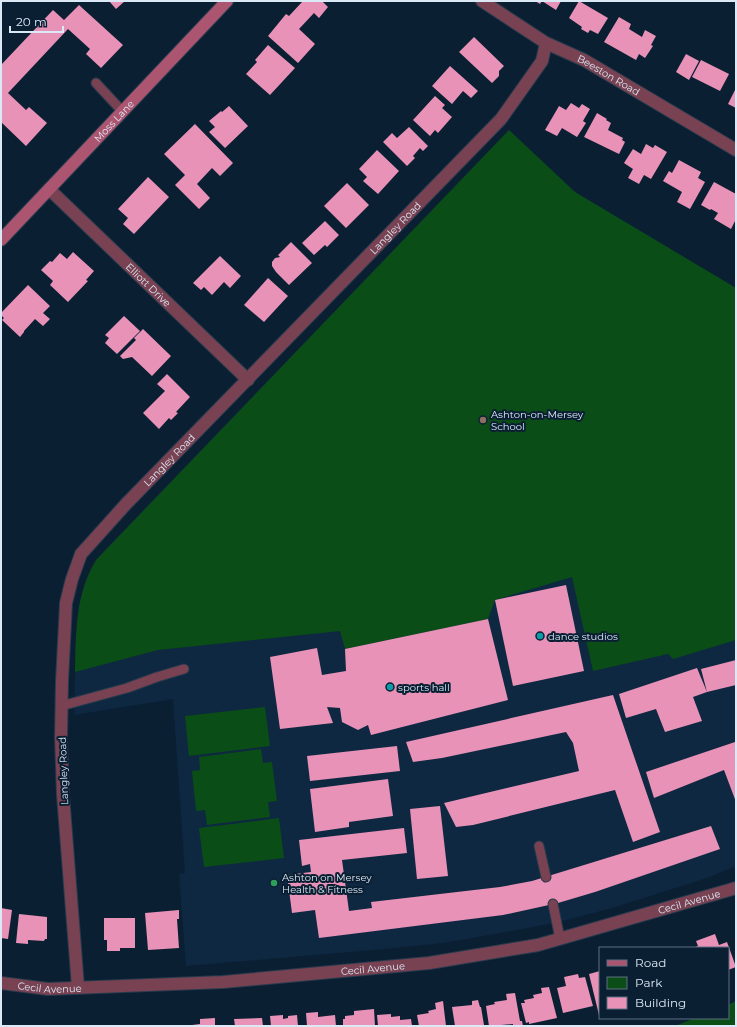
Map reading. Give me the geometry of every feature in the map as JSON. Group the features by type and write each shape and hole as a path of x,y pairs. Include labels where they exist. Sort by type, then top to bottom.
{"street":[{"name":"Moss Lane","path":"1,240 226,1"},
{"name":"Beeston Road","path":"482,1 546,43 584,60 736,150"},
{"name":"Langley Road","path":"78,988 63,795 61,706 66,603 72,579 81,554 126,504 501,119 542,60 546,43"},
{"name":"Elliott Drive","path":"49,188 248,380"},
{"name":"Cecil Avenue","path":"1,983 48,989 222,982 429,963 538,945 736,888"}],"lane":[{"path":"96,83 122,111"},
{"path":"61,706 127,688 184,669"},
{"path":"539,846 546,877"},
{"path":"553,904 560,939"}],"shaded area":[{"name":"Ashton-on-Mersey School","path":"509,130 575,192 736,288 736,866 710,877 612,908 559,922 512,931 443,943 186,966 179,874 185,873 173,699 74,715 76,638 79,605 86,579 96,560 103,552"}],"green space":[{"path":"509,130 575,192 736,288 736,640 673,659 668,654 593,671 572,577 495,600 488,619 345,649 340,631 158,650 75,672 80,601 89,573 96,560"},
{"path":"265,707 270,746 189,756 185,716"},
{"path":"261,749 263,763 272,762 277,801 268,802 270,817 207,825 205,810 196,811 192,771 200,770 199,757"},
{"path":"279,818 284,858 204,867 199,828"},
{"path":"736,1001 736,1026 675,1026 692,1019 729,1019 729,1004"}],"building":[{"path":"109,1 125,1 116,9"},
{"path":"302,1 322,1 328,7 319,18 314,13 299,29 315,44 298,63 268,36 286,14 289,16"},
{"path":"535,1 542,1 540,4"},
{"path":"542,1 561,1 556,10"},
{"path":"579,1 608,18 598,34 590,30 588,33 569,18"},
{"path":"79,5 123,45 101,68 86,54 90,49 68,29 8,93 26,110 29,107 47,123 26,146 1,122 1,65 53,10 64,20"},
{"path":"619,17 631,24 629,29 642,37 645,30 656,36 651,45 653,46 645,58 639,54 636,60 604,42"},
{"path":"474,37 504,66 499,71 499,76 492,83 459,52"},
{"path":"268,45 295,68 270,95 246,74 257,62 255,60"},
{"path":"686,54 699,61 689,80 676,72"},
{"path":"701,60 729,74 720,91 692,77"},
{"path":"450,66 478,91 471,98 463,91 452,104 432,86"},
{"path":"736,88 736,108 728,104"},
{"path":"435,96 445,105 442,108 452,117 438,133 435,130 430,136 413,120"},
{"path":"571,103 579,108 582,104 590,109 583,121 586,123 577,137 562,128 557,136 545,130 559,106 566,110"},
{"path":"229,106 248,126 225,148 209,132 215,127 209,121"},
{"path":"597,113 611,123 608,130 623,138 622,140 625,142 619,154 584,137"},
{"path":"195,124 233,163 220,176 212,168 197,184 210,198 199,209 175,185 185,175 164,154"},
{"path":"409,127 428,146 423,151 420,148 413,156 415,158 407,166 383,142 392,133 397,138"},
{"path":"646,144 653,148 655,145 667,152 651,179 644,175 639,184 628,178 633,169 624,163 633,149 641,154"},
{"path":"377,150 399,171 378,194 363,181 367,177 359,169"},
{"path":"679,160 701,172 698,178 705,182 690,209 677,202 682,192 663,181 669,171 672,173"},
{"path":"148,177 169,197 134,234 123,224 128,218 118,209"},
{"path":"714,182 736,194 736,219 731,229 714,219 718,213 701,205"},
{"path":"347,183 369,205 346,228 324,206"},
{"path":"325,221 339,235 327,247 325,245 314,255 302,243"},
{"path":"291,242 312,263 289,285 276,272 272,266 272,262 275,258 280,257 278,255"},
{"path":"73,252 94,271 86,280 88,281 68,302 50,285 53,281 41,270 50,261 52,262 60,253 67,259"},
{"path":"220,256 241,276 230,288 224,282 212,295 204,287 201,290 193,283"},
{"path":"268,278 288,296 264,322 244,305"},
{"path":"28,285 50,306 43,313 50,319 43,326 35,319 20,337 2,320 4,318 1,313"},
{"path":"124,316 140,331 117,354 105,343 109,338 105,335"},
{"path":"143,329 171,356 152,376 132,357 123,359 120,356 136,340 134,338"},
{"path":"167,374 190,397 176,412 178,413 171,420 169,418 159,429 143,413 165,391 157,384"},
{"name":"dance studios","path":"566,585 584,671 513,686 495,600"},
{"name":"sports hall","path":"488,619 508,700 371,735 368,725 358,730 342,722 340,708 327,707 333,723 280,729 270,657 317,648 322,675 346,671 345,649"},
{"path":"736,660 736,685 707,692 701,669"},
{"path":"697,668 707,692 693,697 702,721 665,732 656,709 626,718 619,694"},
{"path":"613,695 660,832 633,842 615,790 473,825 456,827 444,803 579,771 573,743 566,732 442,758 413,762 406,742"},
{"path":"735,742 736,802 724,770 654,798 646,772"},
{"path":"397,746 400,771 310,781 307,756"},
{"path":"388,779 393,816 349,822 349,827 315,832 310,789"},
{"path":"440,806 448,876 417,879 410,809"},
{"path":"711,826 720,849 595,892 558,903 503,915 319,938 315,910 292,913 287,875 311,872 310,864 302,866 299,840 404,828 407,853 342,860 349,911 372,908 371,902 500,887 532,881"},
{"path":"1,908 12,910 8,939 1,938"},
{"path":"179,910 179,919 177,919 179,948 148,950 145,913"},
{"path":"19,914 47,917 47,939 44,941 28,940 28,944 16,943"},
{"path":"104,918 135,918 135,948 120,948 120,951 107,951 107,940 104,940"},
{"path":"715,934 719,945 727,942 729,947 696,947 698,946 696,941"},
{"path":"729,948 736,967 729,970"},
{"path":"599,971 599,1015 589,974"},
{"path":"578,974 579,978 585,977 593,1006 563,1013 557,988 566,986 564,977"},
{"path":"549,987 557,1018 529,1024 529,1022 526,1023 521,1003 525,1003 524,1000 534,998 533,995 542,993 541,988"},
{"path":"515,993 520,1021 522,1021 523,1026 513,1026 513,1024 489,1026 486,1006 495,1004 494,1002 507,1000 506,994"},
{"path":"478,1000 481,1007 484,1025 455,1026 452,1007 472,1005 472,1001"},
{"path":"443,1001 446,1026 419,1026 417,1015 429,1013 428,1011 436,1009 435,1003"},
{"path":"374,1009 375,1026 343,1026 343,1019 345,1019 345,1016 354,1015 354,1011"},
{"path":"318,1012 318,1017 335,1015 336,1026 307,1026 306,1013"},
{"path":"391,1014 391,1017 400,1016 400,1020 411,1019 412,1026 378,1026 377,1015"},
{"path":"283,1015 283,1019 288,1018 288,1016 297,1015 298,1026 271,1026 270,1016"},
{"path":"215,1018 215,1026 192,1026 200,1024 200,1019"},
{"path":"262,1018 263,1026 235,1026 234,1019"}],"place":[{"name":"Ashton-on-Mersey School","path":"483,420"},
{"name":"dance studios","path":"540,636"},
{"name":"sports hall","path":"390,687"},
{"name":"Ashton on Mersey Health & Fitness","path":"274,883"}]}
